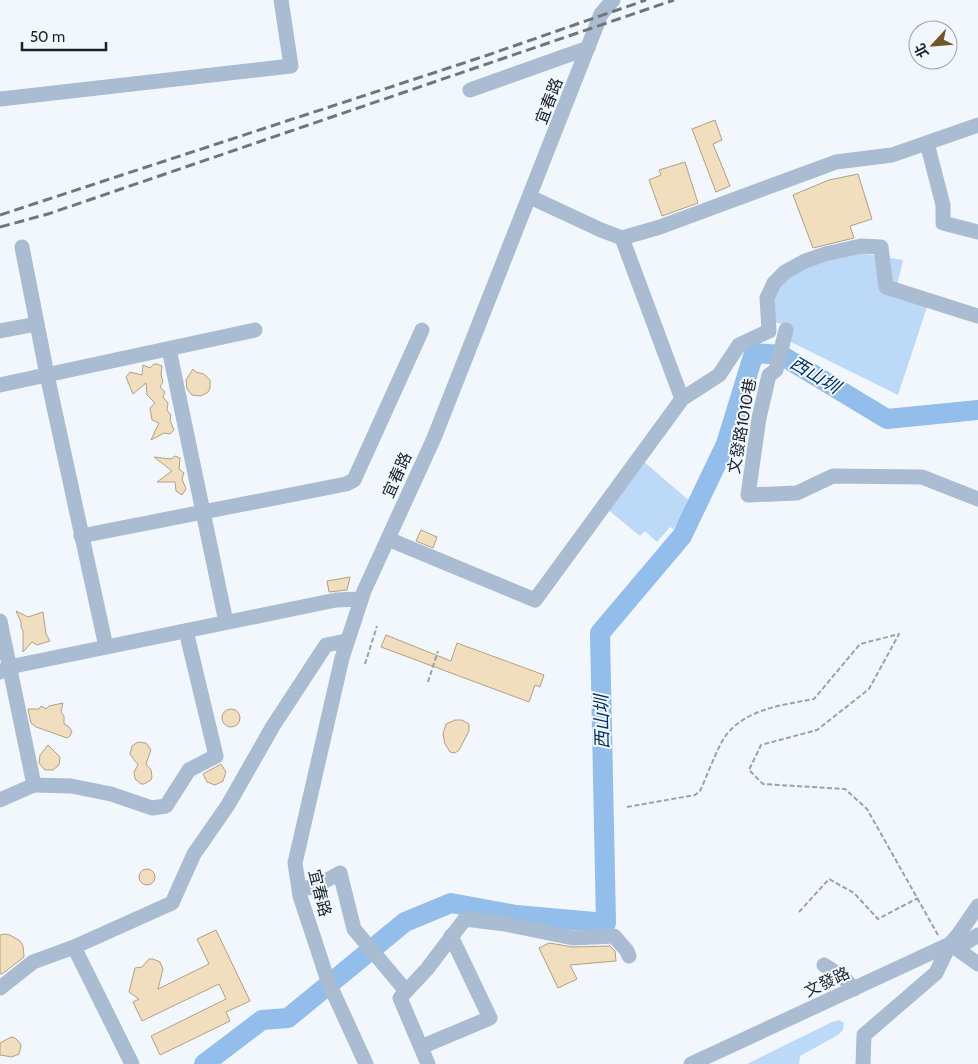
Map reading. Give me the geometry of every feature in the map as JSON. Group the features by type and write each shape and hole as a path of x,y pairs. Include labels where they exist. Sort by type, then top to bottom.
{"street":[{"path":"0,99 292,66 281,0"},
{"name":"宜春路","path":"366,1064 328,981 299,889 295,863 346,641 361,599 434,438 601,14 613,0"},
{"path":"470,90 588,48"},
{"path":"530,197 622,238 660,227 836,162 892,155 978,125"},
{"path":"927,143 943,206 943,223 978,232"},
{"path":"622,238 682,399"},
{"path":"388,539 534,600 682,399 719,375 739,345 769,331 767,298 774,283 785,272 805,261 825,254 861,246 880,247 886,287 978,316"},
{"path":"22,247 46,375 106,647"},
{"path":"0,331 37,324"},
{"path":"0,385 255,330"},
{"path":"81,536 346,484 354,480 422,330"},
{"name":"文發路1010巷","path":"786,330 776,370 769,375 765,392 748,495 797,493 833,476 922,477 978,499"},
{"path":"169,349 226,622"},
{"path":"5,670 106,647 336,600 361,599"},
{"path":"0,622 5,670 34,785"},
{"path":"0,800 34,785 71,786 111,794 152,808 166,806 189,770 216,756 186,631"},
{"path":"0,988 34,962 74,948 172,903 194,854 228,805 273,726 302,680 326,645 346,641"},
{"path":"299,889 314,887 340,874 354,928 406,990"},
{"path":"863,1064 864,1035 936,973 950,944 978,906"},
{"path":"428,1064 400,998 427,969 465,919 505,924 573,938 614,936 629,956"},
{"path":"421,1047 490,1018 451,936"},
{"name":"文發路","path":"691,1064 950,944 967,942 978,936"},
{"path":"950,944 978,964"},
{"path":"74,948 132,1064"},
{"path":"824,965 844,978 854,989"}],"path":[{"path":"365,664 377,626"},
{"path":"627,807 694,795 700,791 724,738 742,720 773,706 814,700 860,644 899,634 869,689 817,730 761,745 749,770 763,784 845,789 867,810 939,936 950,944"},
{"path":"428,682 438,651"},
{"path":"799,912 829,880 854,893 878,919 918,898"}],"shaded area":[{"path":"855,252 903,260 895,294 927,307 898,395 789,341 793,327 774,322 773,294 792,271"},
{"path":"642,460 693,504 673,529 670,527 657,542 645,531 640,536 606,508"},
{"path":"839,1020 844,1023 843,1030 838,1035 800,1056 799,1064 747,1064 832,1022"}],"building":[{"path":"715,120 722,140 713,144 730,186 716,192 692,129"},
{"path":"685,162 698,203 662,216 649,180 661,175 659,170"},
{"path":"858,174 872,219 850,226 854,238 813,248 793,195 829,180"},
{"path":"154,364 162,366 161,375 163,382 160,387 165,392 163,397 168,403 167,410 171,415 170,420 174,430 170,434 164,433 151,440 159,423 152,420 150,408 155,403 147,395 146,383 133,394 126,377 130,372 142,375 143,365 150,368"},
{"path":"193,369 204,374 210,380 208,392 201,396 192,395 187,389 186,380"},
{"path":"175,456 180,458 179,469 184,473 182,479 186,489 182,495 176,491 175,482 157,482 172,471 154,457 171,459"},
{"path":"421,530 437,537 433,548 416,541"},
{"path":"350,577 347,590 329,592 327,581"},
{"path":"16,611 28,617 43,612 46,634 50,641 37,645 32,642 23,652 23,631"},
{"path":"386,635 451,661 457,643 544,675 540,687 535,685 529,702 381,647"},
{"path":"63,703 61,712 64,716 64,724 72,731 67,738 36,727 31,723 28,709 39,709 41,706 46,709 49,706"},
{"path":"231,709 237,712 240,718 237,724 231,727 225,724 222,718 225,712"},
{"path":"455,720 462,720 469,724 469,731 459,750 455,753 450,752 445,744 443,734 446,724"},
{"path":"138,742 146,743 151,750 146,764 151,770 152,777 151,780 144,784 135,779 134,772 138,765 130,754 132,746"},
{"path":"48,745 60,757 59,765 53,770 45,770 39,763 40,755"},
{"path":"221,764 226,772 223,781 215,785 207,782 203,774"},
{"path":"147,869 155,877 147,885 139,877"},
{"path":"216,930 250,1001 226,1012 230,1021 160,1055 151,1036 226,999 219,984 142,1021 133,1002 139,999 129,992 135,968 142,967 149,959 160,962 163,969 158,989 209,964 197,939"},
{"path":"5,934 20,941 23,946 24,957 0,974 0,935"},
{"path":"549,943 573,947 610,946 615,951 616,961 570,965 577,979 558,988 539,948"},
{"path":"11,1037 20,1043 19,1054 12,1057 0,1055 0,1043"}],"waterway":[{"name":"西山圳","path":"204,1064 262,1020 288,1018 405,922 451,903 516,915 606,923 600,633 682,536 726,444 754,353 781,355 887,419 978,410"}],"railway":[{"path":"0,215 485,56 646,0"},
{"path":"0,227 48,214 674,0"}]}
